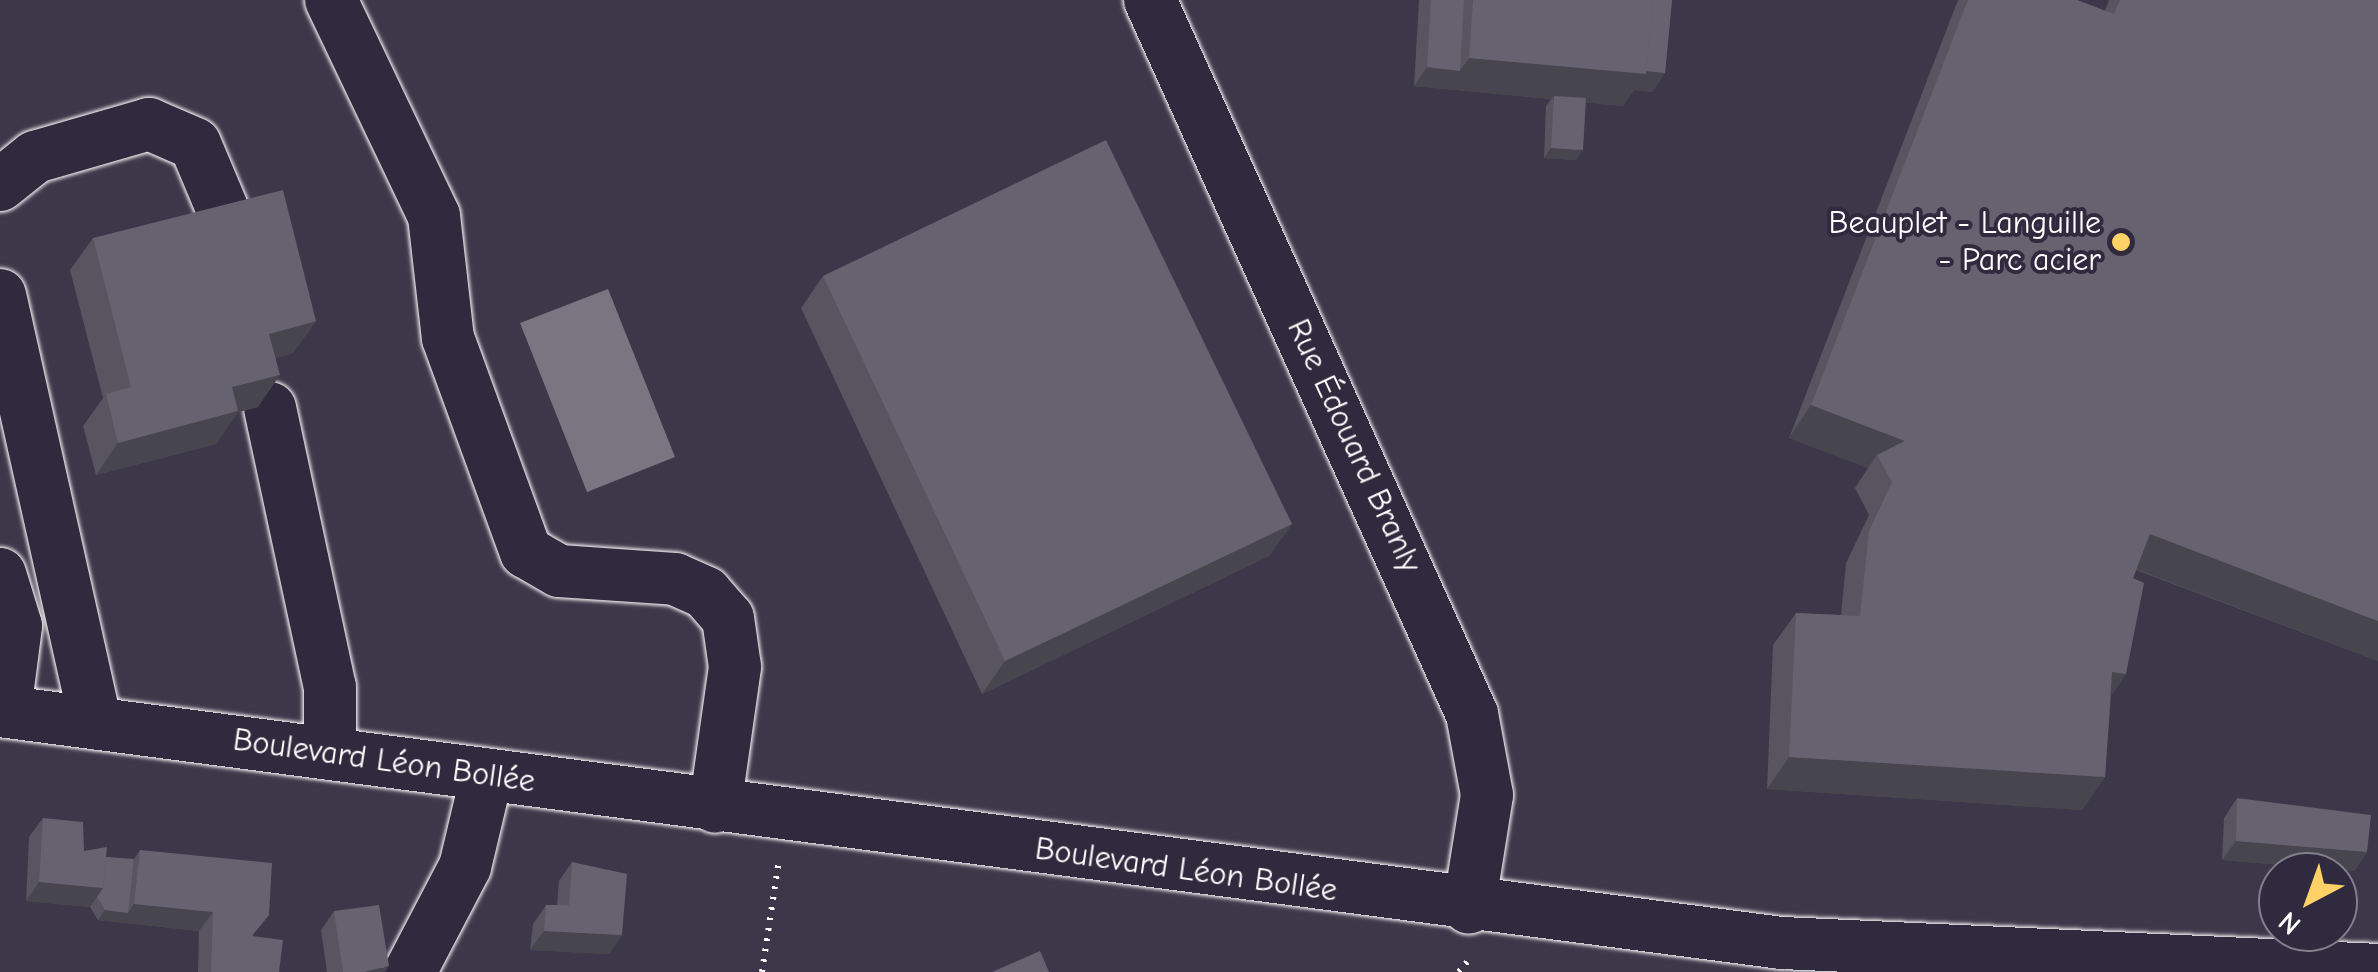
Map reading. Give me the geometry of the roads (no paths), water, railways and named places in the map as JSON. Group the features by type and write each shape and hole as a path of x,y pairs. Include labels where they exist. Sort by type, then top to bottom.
{"street":[{"path":"330,0 434,216 448,338 526,552 559,571 674,580 706,592 728,618 735,666 715,807"},
{"name":"Rue Édouard Branly","path":"1150,0 1472,714 1487,795 1469,908"},
{"path":"0,185 35,157 150,124 195,144 224,213"},
{"path":"0,295 96,723"},
{"path":"270,408 330,687 330,754"},
{"path":"0,574 16,626 3,711"},
{"name":"Boulevard Léon Bollée","path":"3,711 1469,908 1782,943 2378,970"},
{"path":"410,972 465,867 487,775"}],"place":[{"name":"Beauplet - Languille - Parc acier","path":"2121,242"}]}
